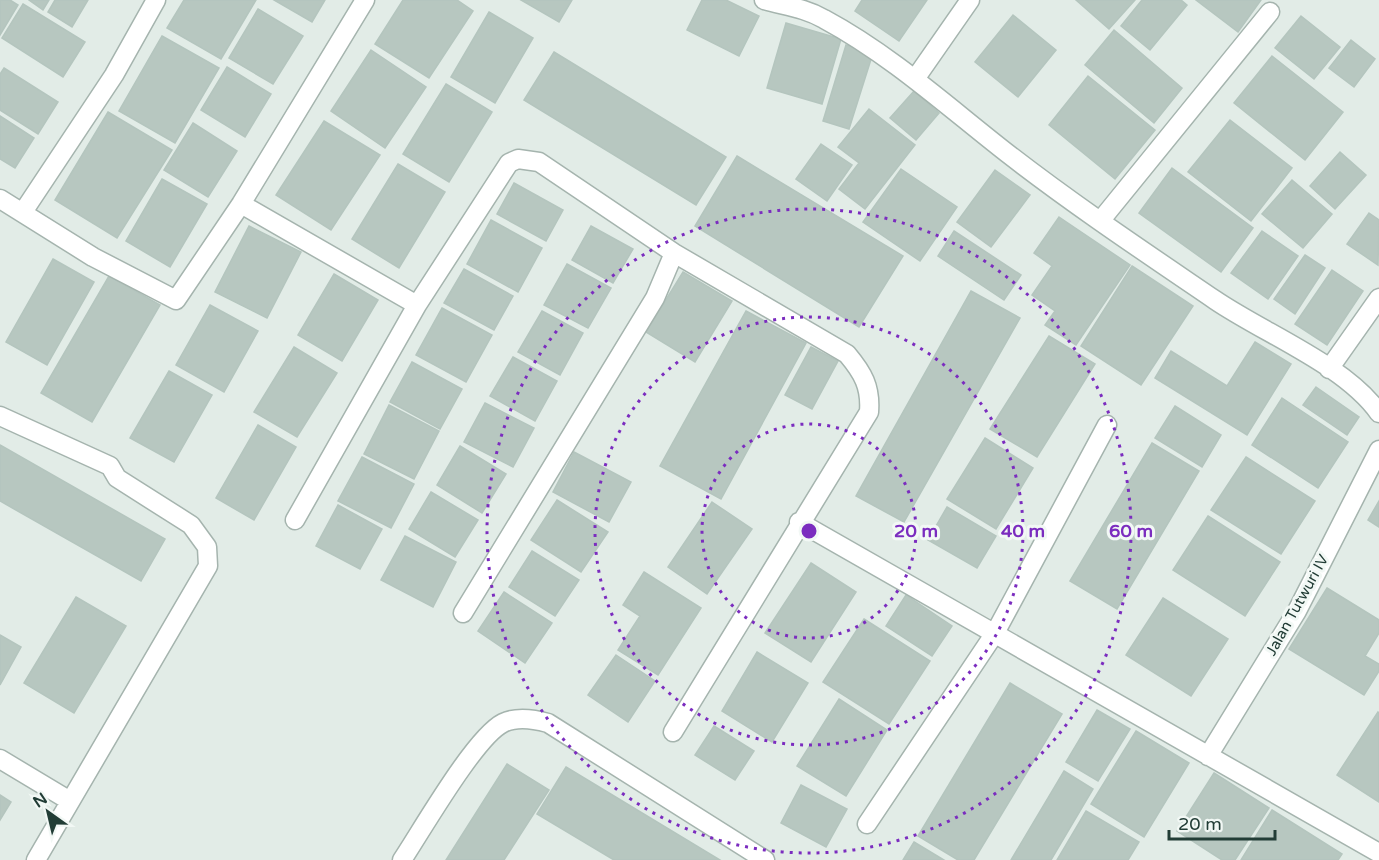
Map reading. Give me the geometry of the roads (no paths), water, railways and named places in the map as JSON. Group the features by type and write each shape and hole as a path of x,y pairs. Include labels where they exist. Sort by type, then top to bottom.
{"street":[{"path":"23,212 114,75 156,0"},
{"path":"0,199 93,257 176,300 241,204 365,0"},
{"path":"764,0 803,9 825,19 915,79 1009,154 1218,302 1329,369 1366,395 1379,413"},
{"path":"915,79 970,0"},
{"path":"1101,220 1270,12"},
{"path":"295,519 417,305 508,163 518,159 539,162 674,253 847,354 866,379 870,396 869,412 673,732"},
{"path":"241,204 417,305"},
{"path":"463,612 655,297 674,253"},
{"path":"1329,369 1379,298"},
{"path":"0,416 110,466 117,478 191,525 207,547 208,566 36,860"},
{"path":"867,824 995,633 1107,426"},
{"name":"Jalan Tutwuri IV","path":"1208,756 1297,611 1379,450"},
{"path":"800,522 1379,853"},
{"path":"402,860 480,742 505,722 532,718 548,723 765,860"},
{"path":"0,759 70,801"}]}
